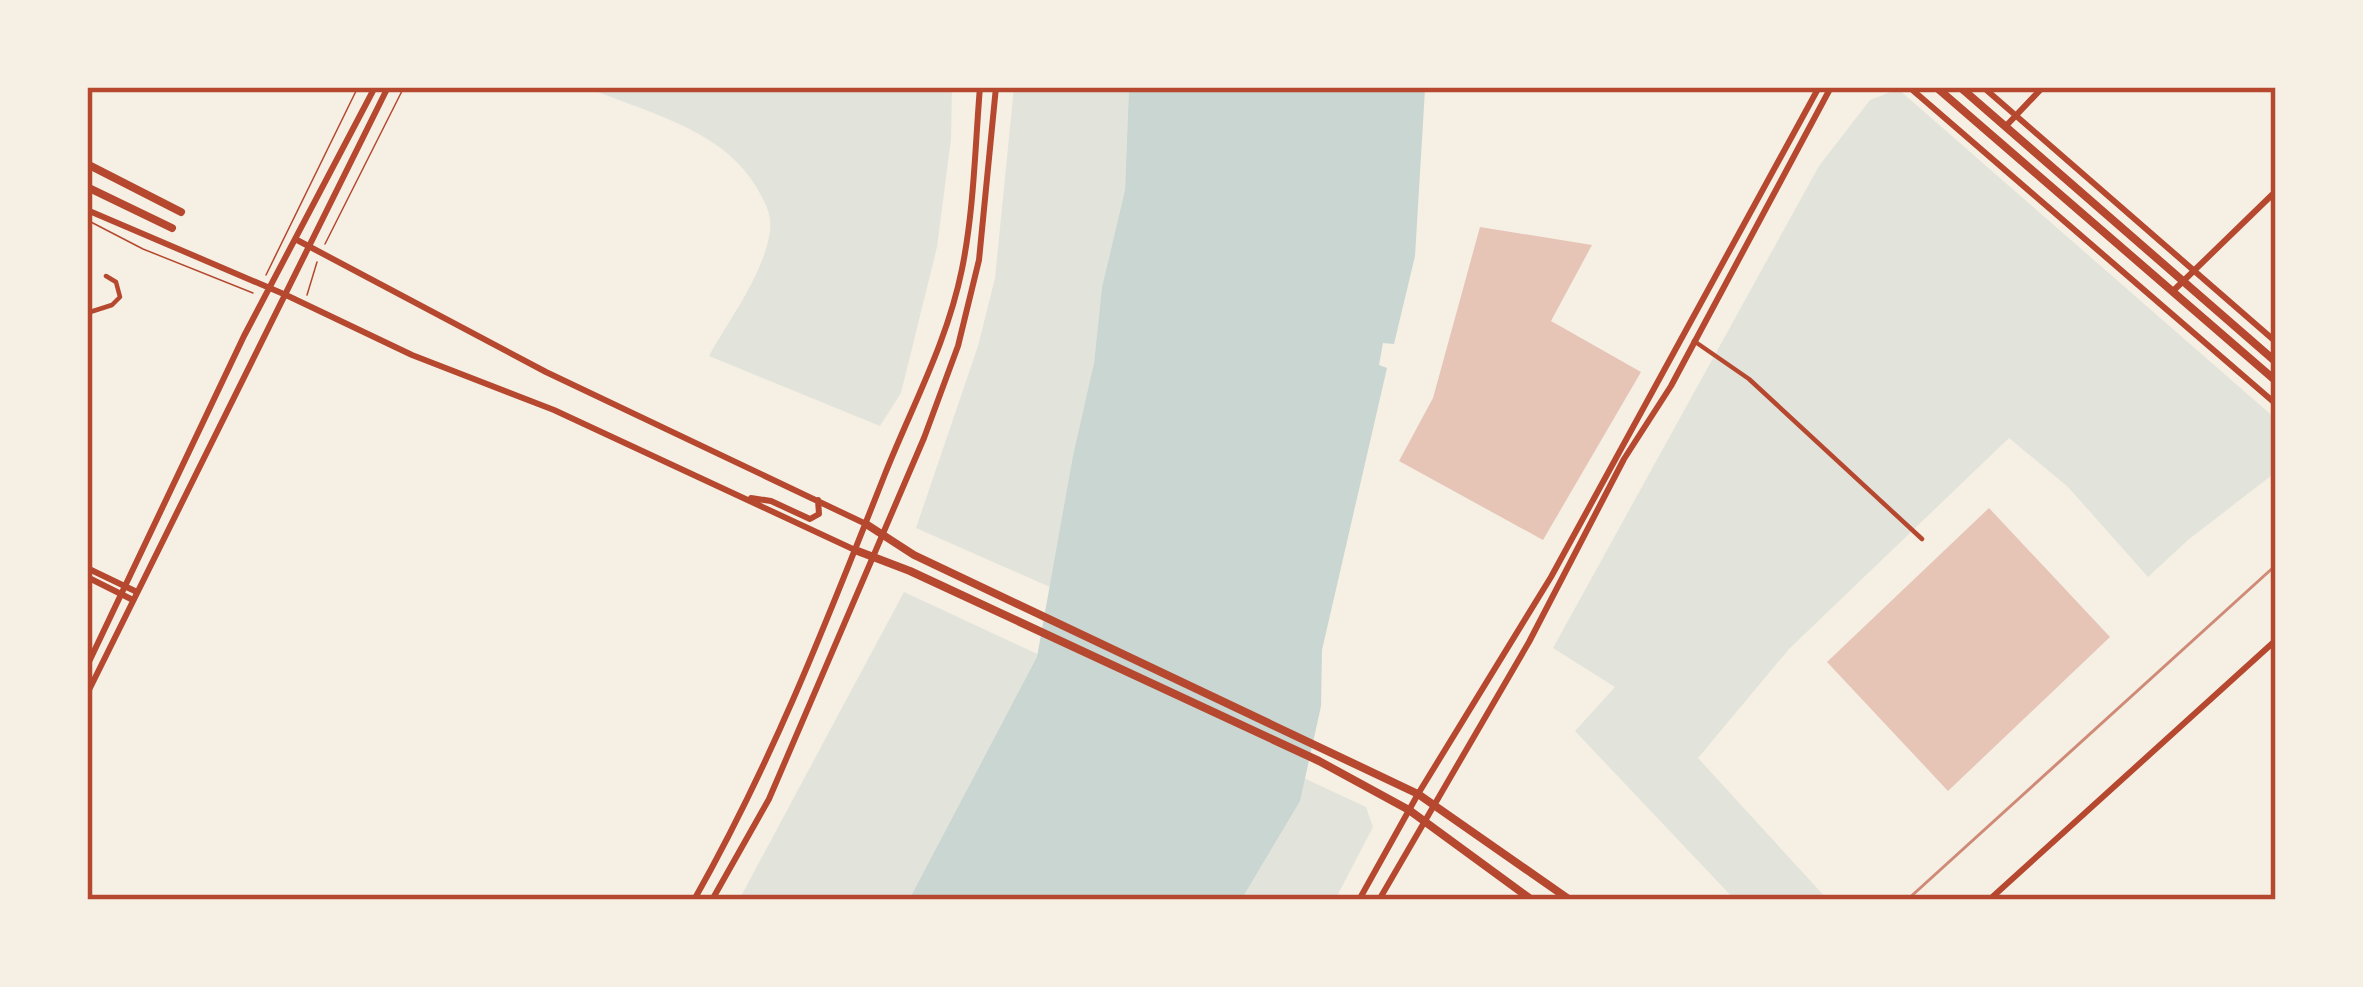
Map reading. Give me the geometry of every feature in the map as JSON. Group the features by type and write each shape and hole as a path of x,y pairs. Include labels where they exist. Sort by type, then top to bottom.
{"main road":[{"path":"87,666 244,336 375,87"},
{"path":"87,694 388,87"},
{"path":"694,900 747,806 800,690 950,316 963,267 980,87"},
{"path":"712,900 769,799 924,438 970,304 986,211 996,87"},
{"path":"1359,900 1551,577 1819,87"},
{"path":"1379,900 1529,641 1624,459 1832,87"},
{"path":"1910,87 2276,404"},
{"path":"1936,87 2276,381"},
{"path":"1960,87 2276,362"},
{"path":"1983,87 2276,341"},
{"path":"2005,127 2040,89"},
{"path":"87,164 181,212"},
{"path":"87,187 172,228"},
{"path":"2172,292 2276,191"},
{"path":"87,210 412,355 554,410 1319,761 1409,810 1532,900"},
{"path":"297,240 546,372 882,532 914,555 1418,794 1570,900"},
{"path":"741,496 771,501 810,519 819,514 818,500"},
{"path":"87,568 135,596"},
{"path":"87,577 123,590"},
{"path":"1989,900 2276,640"}],"street":[{"path":"87,313 112,305 120,297 116,282 106,276"},
{"path":"1694,341 1749,379 1922,539"}],"path":[{"path":"270,288 265,273 358,87"},
{"path":"304,304 320,252 404,87"},
{"path":"87,220 143,249 252,293"}],"shaded area":[{"path":"585,87 952,87 951,139 937,247 901,393 880,426 709,356 767,247 770,219 765,203 742,168 703,137"},
{"path":"1014,87 1129,87 1125,190 1102,287 1094,363 1050,587 916,528 978,346 995,278"},
{"path":"1129,87 1425,89 1415,256 1394,344 1383,343 1379,365 1387,368 1322,650 1321,706 1300,801 1241,900 909,900 1037,657 1094,363 1102,287 1125,190"},
{"path":"1898,89 2276,419 2276,472 2148,577 2068,487 2009,438 1789,649 1698,758 1828,900 1735,900 1575,731 1615,687 1553,648 1819,166 1870,100"},
{"path":"904,592 1366,807 1373,827 1335,900 739,900"}],"building":[{"path":"1480,227 1592,245 1551,321 1641,372 1543,540 1399,461 1433,398"},
{"path":"1989,508 2110,637 1948,791 1827,662"}],"railway":[{"path":"1907,900 2276,565"}]}
